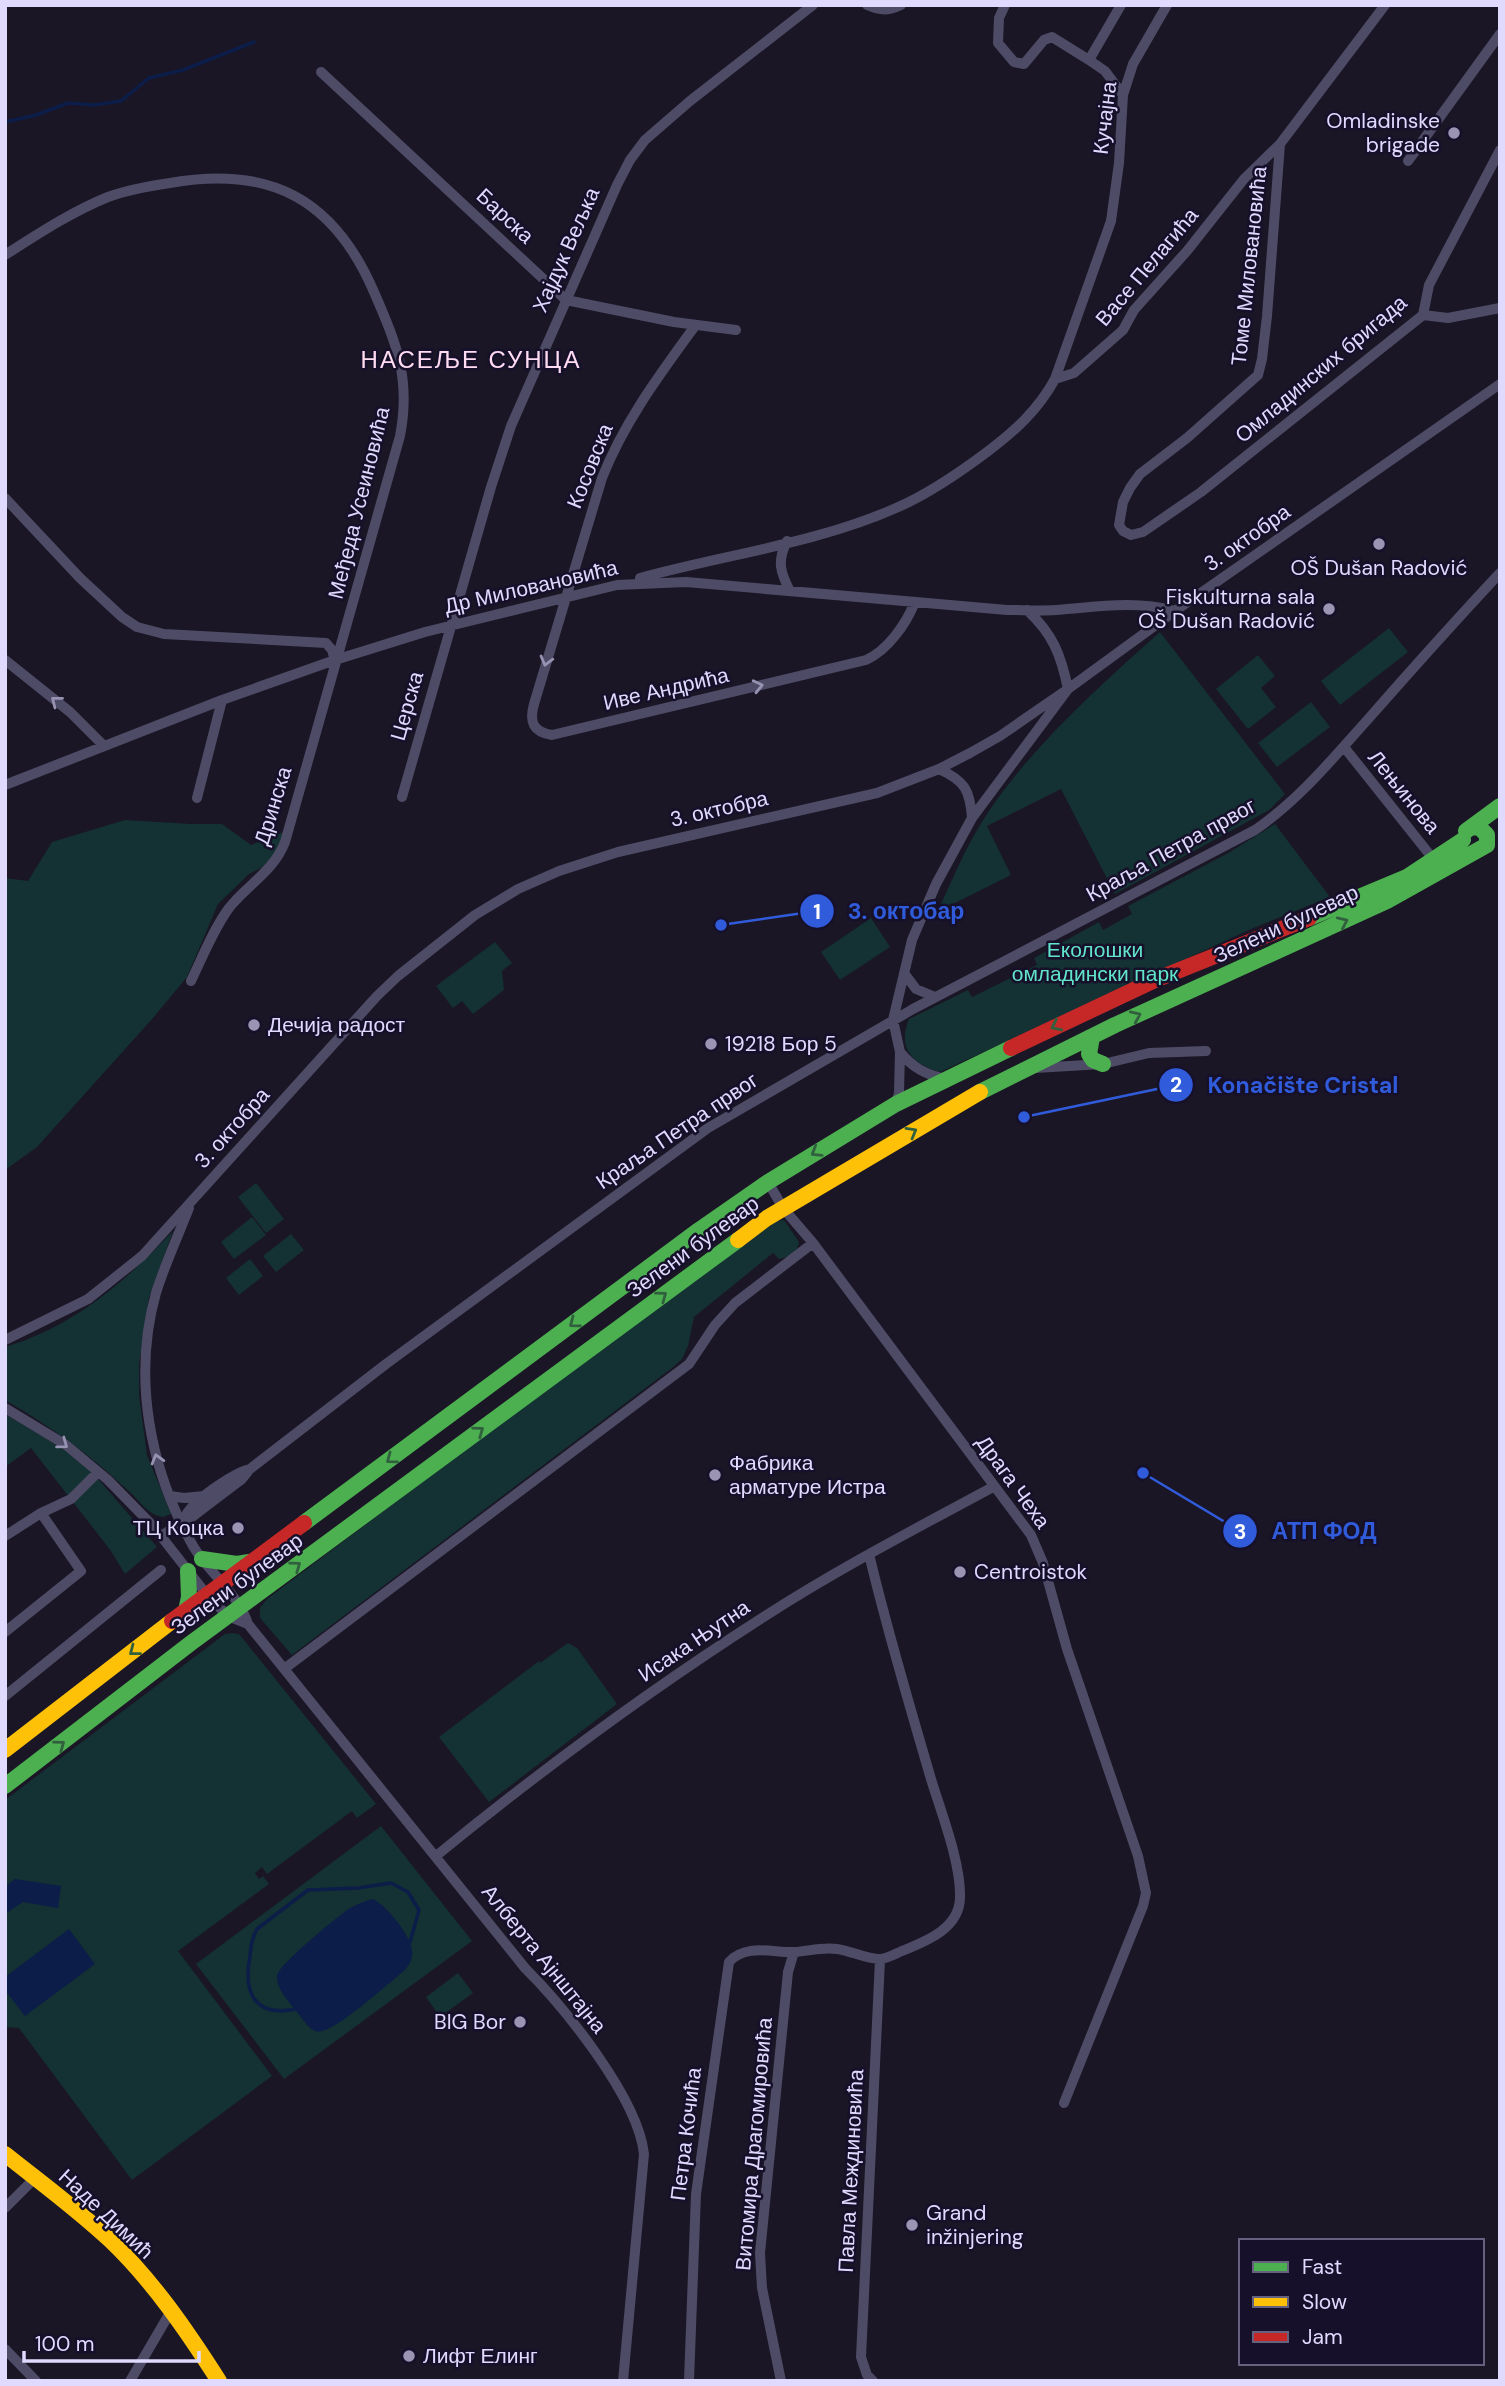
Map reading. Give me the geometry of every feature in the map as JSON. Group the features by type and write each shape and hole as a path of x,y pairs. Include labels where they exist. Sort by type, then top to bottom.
{"street":[{"name":"Хајдук Вељка","path":"451,625 511,426 630,160 645,141 690,101 813,5"},
{"path":"867,5 889,11 901,5"},
{"path":"1005,5 999,18 998,43 1014,62 1024,64 1044,40 1056,38 1105,71 1123,95"},
{"path":"1089,60 1121,5"},
{"name":"Кучајна","path":"1055,379 1111,221 1115,203 1123,95 1133,64 1167,5"},
{"name":"Васе Пелагића","path":"617,584 788,541 897,508 932,489 1010,434 1031,415 1055,379 1074,373 1123,330 1135,310 1187,251 1244,179 1280,144 1385,5"},
{"path":"1408,161 1500,34"},
{"name":"Барска","path":"321,72 566,300"},
{"name":"Томе Миловановића","path":"1131,535 1123,531 1119,519 1130,488 1140,474 1187,438 1258,375 1267,316 1280,144"},
{"name":"Омладинских бригада","path":"1131,535 1143,533 1201,492 1423,315 1429,285 1500,150"},
{"name":"Међеда Усеиновића","path":"5,255 79,210 109,197 139,188 210,177 253,180 290,194 323,215 347,241 358,258 386,318 404,376 405,396 400,436 358,589 335,660"},
{"path":"1484,180 1500,178"},
{"path":"566,300 695,326 736,330"},
{"path":"1423,315 1448,318 1500,308"},
{"name":"Косовска","path":"566,596 602,478 613,451 631,418 695,326"},
{"name":"3. октобра","path":"5,1340 53,1318 104,1287 142,1256 377,996 447,936 503,898 559,871 618,852 877,793 939,769 1000,736 1500,384"},
{"path":"5,498 80,578 122,617 137,627 164,634 326,643 335,660"},
{"path":"788,541 782,552 780,569 790,592"},
{"name":"Краља Петра првог","path":"162,1536 242,1479 250,1469 463,1306 702,1133 893,1020 1255,830 1284,808 1344,747 1500,573"},
{"name":"Др Миловановића","path":"5,785 222,700 335,660 451,625 617,584 686,583 1027,610 1128,605 1175,611"},
{"name":"Иве Андрића","path":"566,596 531,715 535,729 547,735 866,660 878,653 889,641 910,615 915,602"},
{"path":"896,1104 899,1093 900,1052 893,1020 912,940 936,884 972,818 1068,689 1058,649 1039,621 1027,610"},
{"name":"Церска","path":"402,797 451,625"},
{"path":"5,660 76,717 104,746"},
{"name":"Дринска","path":"191,981 230,907 279,857 335,660"},
{"path":"197,798 222,700"},
{"name":"Лењинова","path":"1344,747 1434,860"},
{"path":"939,769 961,781 968,793 972,818"},
{"name":"Зелени булевар","path":"1483,837 1483,816 1500,806"},
{"name":"Зелени булевар","path":"5,1786 234,1611 783,1208 975,1095 1027,1068 1387,901 1483,837 1500,818"},
{"name":"Зелени булевар","path":"5,1750 222,1583 699,1230 768,1182 896,1104 945,1079 1155,980 1374,892 1483,837"},
{"path":"904,973 916,989 935,997"},
{"path":"1092,1037 1090,1054 1093,1060 1103,1064"},
{"path":"1027,1068 1103,1064 1149,1053 1206,1051"},
{"path":"900,1052 911,1065 923,1073 945,1079"},
{"name":"Драга Чеха","path":"768,1182 783,1208 813,1243 1031,1535 1141,1866 1146,1893 1143,1906 1064,2103"},
{"path":"192,1202 156,1294 149,1338 147,1411 152,1440 170,1496 201,1559 222,1583 234,1611"},
{"path":"284,1669 689,1364 715,1325 735,1303 813,1243"},
{"path":"5,1408 66,1445 98,1472 138,1509 162,1536 207,1595 234,1611"},
{"name":"Краља Петра првог","path":"182,1520 187,1510 207,1495 239,1472 250,1469"},
{"path":"5,1536 41,1513 71,1499 98,1472"},
{"name":"Исака Њутна","path":"436,1856 629,1708 763,1617 869,1554 993,1486"},
{"path":"170,1496 194,1498 207,1495"},
{"path":"5,1632 81,1571 41,1513"},
{"path":"869,1554 899,1674 951,1848 961,1894 956,1914 940,1933 880,1960"},
{"path":"201,1559 237,1564 254,1560"},
{"path":"5,1696 161,1570"},
{"path":"186,1611 189,1594 188,1571"},
{"name":"Алберта Ајнштајна","path":"234,1611 248,1624 526,1968 572,2020 618,2088 642,2138 644,2154 623,2381"},
{"name":"Петра Кочића","path":"689,2381 696,2194 729,1962 742,1952 834,1949 880,1960"},
{"name":"Витомира Драгомировића","path":"781,2381 762,2288 760,2253 788,1972 794,1952"},
{"name":"Павла Междиновића","path":"873,2381 867,2375 861,2357 880,1960"},
{"name":"Наде Димић","path":"5,2154 109,2239 171,2311 219,2381"},
{"path":"5,2208 35,2178"},
{"path":"130,2381 171,2311"},
{"path":"5,2349 36,2381"}],"green space":[{"path":"1389,628 1408,652 1340,705 1321,681"},
{"path":"1160,632 1285,794 1269,810 1115,894 1061,789 987,826 1011,875 937,912 972,839 1010,782 1057,728"},
{"path":"1258,655 1275,676 1261,688 1276,707 1248,729 1216,689"},
{"path":"1311,702 1330,727 1277,767 1258,743"},
{"path":"125,820 222,824 251,845 286,831 271,863 249,874 218,904 187,977 37,1147 5,1170 5,878 28,881 52,842"},
{"name":"Еколошки омладински парк","path":"1275,824 1330,897 1251,929 940,1072 930,1069 909,1053 905,1038 909,1019 968,990 972,997 1037,965 1034,958 1099,922 1103,930 1132,914 1128,906 1230,852"},
{"path":"871,918 890,947 840,980 821,952"},
{"path":"495,942 512,963 502,971 504,990 473,1014 462,1001 453,1008 436,986"},
{"path":"256,1183 284,1219 266,1233 238,1197"},
{"path":"252,1217 266,1235 234,1259 221,1242"},
{"path":"784,1220 799,1242 795,1252 779,1259 773,1253 694,1317 688,1346 682,1359 672,1368 292,1655 260,1618 260,1608 267,1599 759,1228 770,1222"},
{"path":"173,1231 149,1298 139,1364 139,1395 147,1455 171,1514 163,1517 150,1512 118,1481 72,1444 5,1400 5,1347 76,1315 117,1284"},
{"path":"291,1234 304,1250 276,1272 263,1256"},
{"path":"250,1259 263,1276 239,1295 226,1278"},
{"path":"5,1414 63,1449 93,1473 157,1547 125,1574 111,1551 31,1448 5,1467"},
{"path":"225,1634 239,1634 376,1804 357,1818 352,1811 267,1874 262,1867 255,1873 259,1879 263,1876 269,1884 178,1951 272,2076 132,2180 19,2028 5,2027 5,1800"},
{"path":"568,1643 577,1648 617,1704 489,1802 439,1737 539,1661 540,1663"},
{"path":"381,1826 472,1941 284,2079 196,1964"},
{"path":"458,1973 473,1993 440,2017 426,1997"}],"water":[{"path":"15,1879 61,1886 58,1908 23,1902 5,1914 5,1887"},
{"path":"372,1899 390,1913 402,1929 411,1944 411,1961 405,1970 352,2014 330,2028 313,2030 286,1998 279,1987 277,1976 296,1953 331,1923 350,1908"},
{"path":"69,1929 95,1964 25,2016 5,1990 5,1977"}],"waterway":[{"path":"5,122 36,115 68,103 94,105 121,101 149,78 183,70 254,42"},
{"path":"296,2009 270,2010 261,2006 250,1991 248,1969 257,1929 308,1890 358,1888 391,1883 408,1892 419,1910 410,1942"}],"traffic: fast":[{"path":"1466,831 1500,806"},
{"path":"980,1092 1115,1025 1387,901 1487,845 1487,835 1480,828 1473,827"},
{"path":"1309,918 1407,877 1463,840"},
{"path":"1092,1037 1089,1054 1093,1060 1103,1064"},
{"path":"304,1523 699,1230 768,1182 896,1104 1011,1048"},
{"path":"5,1786 191,1643 738,1240"},
{"path":"202,1559 237,1564 249,1562"},
{"path":"186,1611 189,1597 188,1571"}],"traffic: slow":[{"path":"738,1240 767,1218 980,1092"},
{"path":"5,1750 172,1621"},
{"path":"5,2154 85,2217 126,2256 169,2307 219,2381"}],"traffic: jam":[{"path":"1011,1048 1155,980 1309,918"},
{"path":"172,1621 304,1523"}],"place":[{"name":"Omladinske brigade","path":"1454,133"},
{"name":"OŠ Dušan Radović","path":"1379,544"},
{"name":"Fiskulturna sala OŠ Dušan Radović","path":"1329,609"},
{"name":"3. октобар","path":"721,925"},
{"name":"Дечија радост","path":"254,1025"},
{"name":"19218 Бор 5","path":"711,1044"},
{"name":"Konačište Cristal","path":"1024,1117"},
{"name":"АТП ФОД","path":"1143,1473"},
{"name":"Фабрика арматуре Истра","path":"715,1475"},
{"name":"ТЦ Коцка","path":"238,1528"},
{"name":"Centroistok","path":"960,1572"},
{"name":"BIG Bor","path":"520,2022"},
{"name":"Grand inžinjering","path":"912,2225"},
{"name":"Лифт Елинг","path":"409,2356"}],"district":[{"name":"НАСЕЉЕ СУНЦА","path":"471,360"}]}
